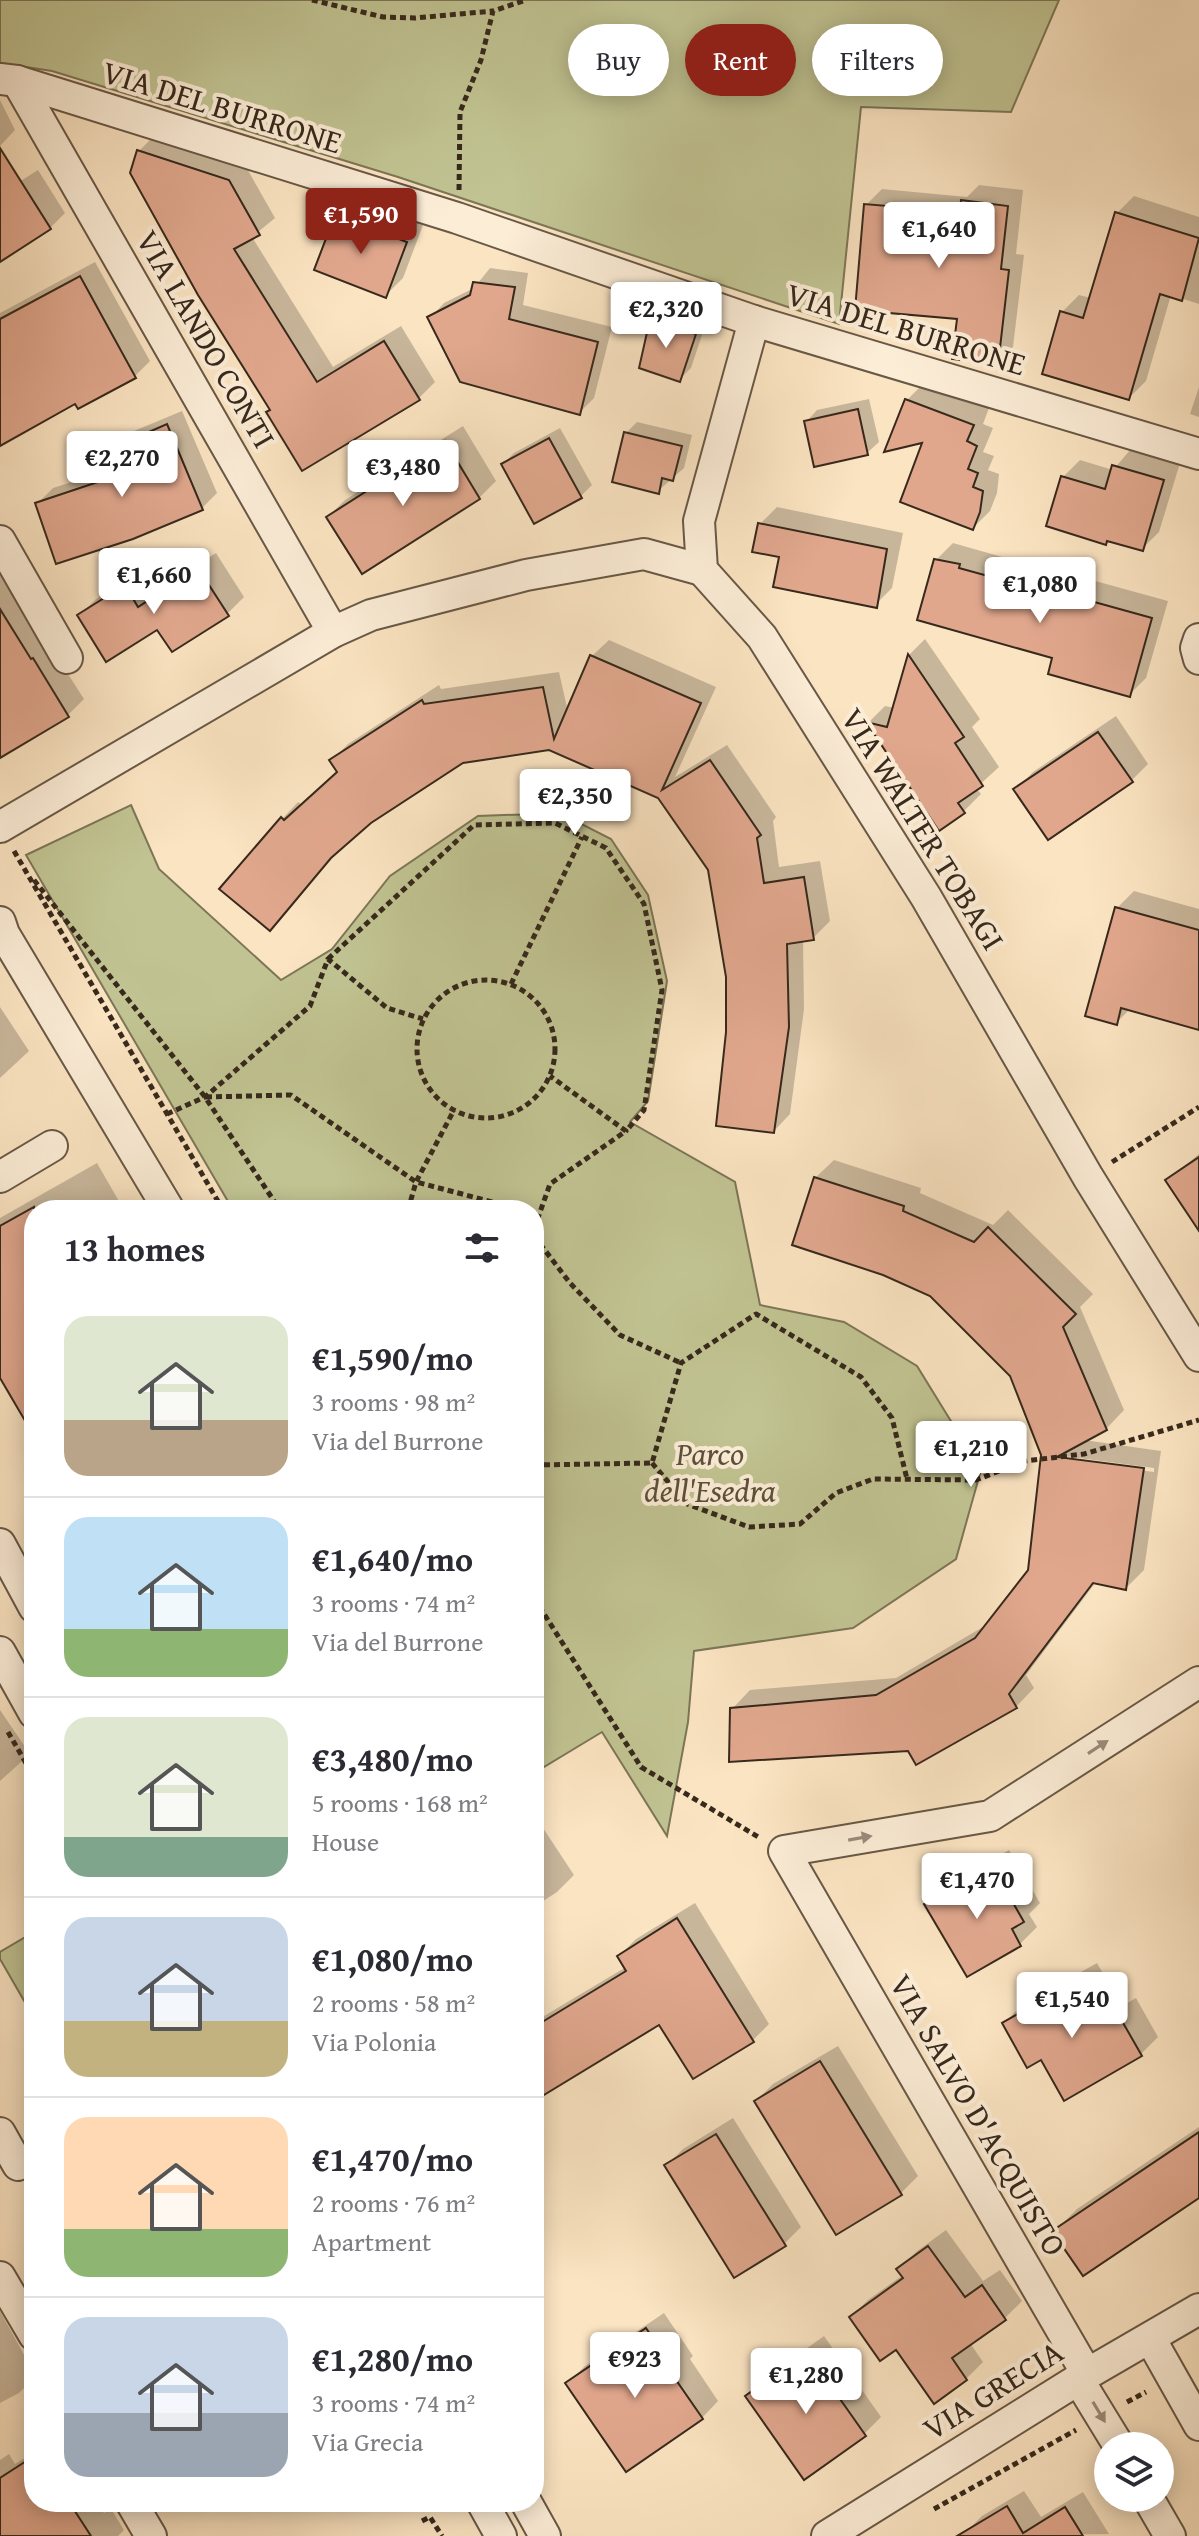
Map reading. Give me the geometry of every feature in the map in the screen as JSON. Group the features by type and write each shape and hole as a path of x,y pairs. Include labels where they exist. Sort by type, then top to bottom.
{"street":[{"name":"VIA DEL BURRONE","path":"8,80 457,218 754,321 1199,454"},
{"name":"VIA LANDO CONTI","path":"8,80 333,632"},
{"path":"4,833 333,632 371,615 512,578 644,554 702,570 699,521 754,321"},
{"path":"0,541 67,658"},
{"name":"VIA WALTER TOBAGI","path":"702,570 762,637 926,897 1088,1177 1199,1356"},
{"path":"1199,639 1196,648 1199,659"},
{"path":"0,922 4,934 163,1200"},
{"path":"0,1177 52,1146"},
{"path":"0,1544 24,1588"},
{"path":"0,1652 24,1695"},
{"path":"784,1851 990,1816 1199,1682"},
{"name":"VIA SALVO D'ACQUISTO","path":"784,1851 1083,2377 1111,2432"},
{"path":"0,2133 17,2166"},
{"path":"0,2277 24,2318"},
{"name":"VIA GRECIA","path":"827,2536 1199,2309"},
{"path":"1150,2338 1199,2425"},
{"path":"137,2512 151,2536"},
{"path":"488,2512 501,2536"},
{"path":"532,2512 545,2536"},
{"path":"1156,2512 1170,2536"}],"path":[{"path":"312,0 383,17 415,18 493,11 526,0"},
{"path":"457,218 460,112 481,60 493,11"},
{"path":"167,1114 205,1097 310,1006 328,959 474,825 555,823 606,848 644,904 662,990 644,1110 626,1131 550,1184 544,1201"},
{"path":"4,833 217,1200"},
{"path":"511,984 582,837"},
{"path":"21,864 205,1097 273,1200"},
{"path":"328,959 387,1008 423,1019"},
{"path":"491,980 511,984 530,996 545,1012 553,1032 555,1054 550,1076 538,1095 520,1110 499,1117 476,1117 454,1110 437,1098 417,1061 417,1039 423,1019 435,1002 451,989 470,981 491,980"},
{"path":"550,1076 626,1131"},
{"path":"205,1097 291,1095 416,1182 485,1200"},
{"path":"1088,1177 1199,1107"},
{"path":"411,1200 416,1182 454,1110"},
{"path":"544,1249 570,1283 620,1335 681,1363"},
{"path":"652,1463 681,1363 756,1314 861,1377 892,1418 907,1479"},
{"path":"652,1463 687,1504 749,1527 800,1524 836,1493 873,1479 976,1480 1025,1461 1084,1454 1199,1420"},
{"path":"544,1465 652,1463"},
{"path":"544,1614 641,1767 784,1851"},
{"path":"7,1729 24,1759"},
{"path":"924,2514 1172,2377"},
{"path":"422,2521 430,2517 442,2536"}],"green space":[{"path":"0,0 1059,0 1011,112 861,107 839,324 398,177 52,71 0,63"},
{"name":"Parco dell'Esedra","path":"131,805 159,869 281,980 332,949 390,876 478,816 560,813 611,839 648,895 667,981 648,1101 630,1122 735,1182 760,1305 844,1322 917,1366 981,1470 956,1559 853,1628 694,1651 688,1722 667,1836 602,1732 544,1767 544,1200 227,1200 26,855"},
{"path":"24,1938 24,2001 0,1959 0,1952"}],"building":[{"path":"0,148 51,229 0,262"},
{"path":"137,150 229,180 260,235 234,249 317,382 384,341 420,400 302,471 266,412 270,410 198,295 130,173"},
{"path":"961,200 1008,206 1001,269 1009,270 998,365 952,359 957,319 855,310 864,204 960,212"},
{"path":"1115,212 1199,238 1182,301 1160,294 1129,400 1042,374 1060,311 1083,318"},
{"path":"335,215 407,242 386,298 314,270"},
{"path":"80,276 136,378 78,409 75,404 0,446 0,319"},
{"path":"473,282 515,287 509,319 598,342 580,415 460,382 427,317 470,295"},
{"path":"650,319 696,334 680,382 639,368"},
{"path":"905,399 974,425 967,441 977,446 968,469 978,473 973,487 983,491 973,530 900,502 922,443 884,452"},
{"path":"858,409 868,455 814,467 804,421"},
{"path":"167,424 203,510 133,539 56,564 35,503 116,476 105,451"},
{"path":"624,432 682,446 673,481 662,478 659,494 612,482"},
{"path":"549,438 582,498 534,524 501,464"},
{"path":"445,441 480,499 362,574 326,517"},
{"path":"1112,465 1164,480 1143,551 1107,541 1106,545 1046,526 1061,476 1105,489"},
{"path":"758,523 887,549 877,608 773,587 779,557 752,552"},
{"path":"934,559 960,564 959,568 1068,598 1069,595 1152,618 1130,697 1048,674 1052,658 917,620"},
{"path":"198,568 229,616 172,652 157,630 106,662 77,615 125,585 138,607"},
{"path":"0,609 69,717 0,758"},
{"path":"908,654 964,737 955,743 983,786 958,803 965,813 939,831 866,722 887,727"},
{"path":"590,655 701,703 662,790 710,760 761,835 757,838 764,883 804,877 814,940 787,944 789,1027 774,1133 716,1126 726,1032 726,977 708,870 658,798 549,750 463,763 371,823 331,858 270,931 219,889 281,817 284,820 337,772 329,760 422,700 424,704 543,687 554,739"},
{"path":"1098,732 1133,782 1048,840 1013,789"},
{"path":"1115,907 1199,930 1199,1030 1121,1008 1117,1025 1085,1016"},
{"path":"1199,1157 1199,1231 1165,1180"},
{"path":"814,1177 904,1206 903,1211 974,1242 988,1227 1076,1314 1063,1327 1107,1430 1057,1457 1144,1468 1126,1590 1093,1583 1009,1694 1017,1708 916,1765 908,1751 729,1762 730,1708 876,1695 975,1638 1028,1570 1041,1455 1010,1376 930,1296 883,1275 792,1245"},
{"path":"24,1213 24,1419 0,1378 0,1226"},
{"path":"992,1866 1024,1922 1012,1929 1021,1946 967,1977 924,1904"},
{"path":"677,1918 754,2042 693,2079 659,2025 544,2095 544,2021 626,1971 617,1956"},
{"path":"1080,1979 1104,2022 1118,2014 1142,2056 1064,2101 1041,2060 1027,2068 1002,2023"},
{"path":"820,2061 902,2195 836,2235 754,2101"},
{"path":"1199,2132 1199,2198 1083,2276 1052,2231"},
{"path":"716,2134 786,2246 734,2278 664,2165"},
{"path":"928,2246 965,2297 982,2285 1006,2320 952,2358 967,2380 934,2404 896,2350 880,2361 849,2317 903,2278 896,2269"},
{"path":"646,2328 703,2419 626,2472 565,2383"},
{"path":"807,2352 866,2436 804,2480 745,2396"},
{"path":"24,2462 24,2512 75,2512 91,2536 0,2536 0,2478"},
{"path":"1007,2506 1023,2533 1065,2507 1083,2536 957,2536"}]}
